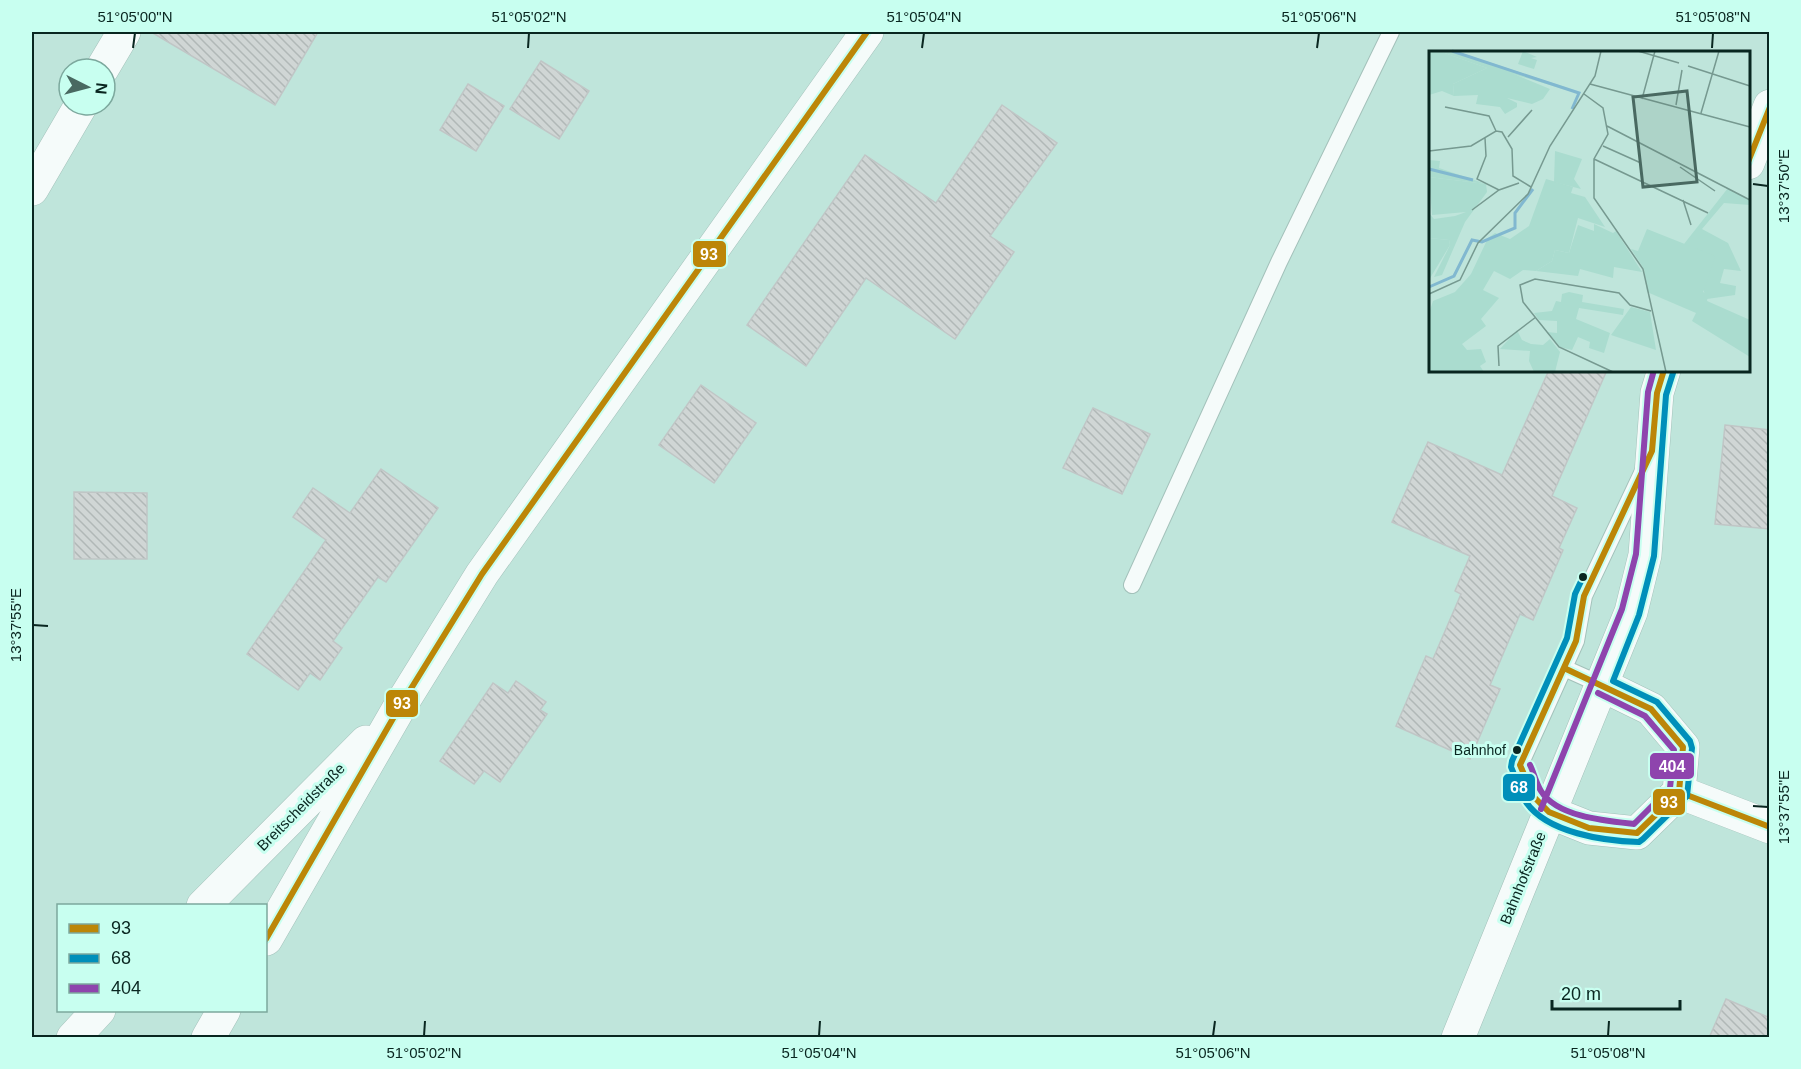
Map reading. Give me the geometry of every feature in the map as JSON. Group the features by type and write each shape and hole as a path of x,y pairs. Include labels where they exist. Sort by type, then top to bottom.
{"street":[{"path":"109,57 124,32"},
{"name":"Breitscheidstraße","path":"267,937 399,708 482,574 867,32"},
{"path":"1750,160 1770,106"},
{"path":"32,189 74,117"},
{"path":"1750,173 1770,181"},
{"name":"Bahnhofstraße","path":"1458,1038 1631,612 1645,555 1657,393 1663,372"},
{"path":"1549,812 1589,828 1637,833 1678,792 1683,747 1651,709 1602,685"},
{"name":"Breitscheidstraße","path":"205,904 399,708"},
{"path":"1678,792 1770,827"},
{"path":"73,1038 98,1012"},
{"path":"208,1038 223,1012"}],"lane":[{"path":"1132,585 1279,262 1391,32"},
{"path":"1549,812 1534,797 1520,765 1576,641 1584,596 1652,451"},
{"path":"1564,668 1602,685"}],"building":[{"path":"151,32 318,32 275,105"},
{"path":"541,61 589,91 559,139 510,109"},
{"path":"468,84 504,106 476,151 440,130"},
{"path":"1002,105 1057,143 990,236 1014,252 955,339 866,278 806,366 747,325 865,155 936,203"},
{"path":"1548,372 1606,372 1552,496 1577,508 1559,548 1563,550 1533,620 1520,614 1490,685 1500,689 1470,759 1396,726 1426,656 1433,659 1461,594 1455,591 1470,556 1392,522 1428,442 1502,475"},
{"path":"701,385 756,423 714,483 659,445"},
{"path":"1093,408 1150,434 1122,494 1063,468"},
{"path":"1725,425 1770,430 1770,529 1715,524"},
{"path":"381,469 438,508 386,582 378,577 333,641 342,648 320,680 310,673 298,690 247,654 326,540 293,517 313,488 350,513"},
{"path":"74,492 147,493 147,559 74,559"},
{"path":"516,681 546,702 540,710 547,714 500,782 484,771 474,784 440,761 493,683 508,693"},
{"path":"1726,999 1770,1018 1770,1038 1709,1038"}],"transit line":[{"name":"93","path":"267,937 399,708 482,574 867,32"},
{"name":"93","path":"1750,157 1770,107"},
{"name":"404","path":"1541,809 1622,609 1636,554 1648,392 1653,372"},
{"name":"93","path":"1564,668 1651,709 1683,747 1679,792 1637,833 1589,828 1549,812 1534,797 1520,765 1576,641 1584,596 1652,451 1657,393 1663,372"},
{"name":"68","path":"1583,577 1575,594 1567,638 1511,767 1526,802 1535,813 1548,821 1562,828 1593,837 1639,842 1687,796 1692,748 1690,741 1657,702 1613,681 1639,615 1654,556 1666,395 1673,373"},
{"name":"404","path":"1530,765 1539,788 1548,800 1570,812 1596,819 1634,824 1670,788 1674,750 1645,716 1598,693"},
{"name":"93","path":"1679,792 1770,827"}],"place":[{"name":"Bahnhof","path":"1517,750"}]}
